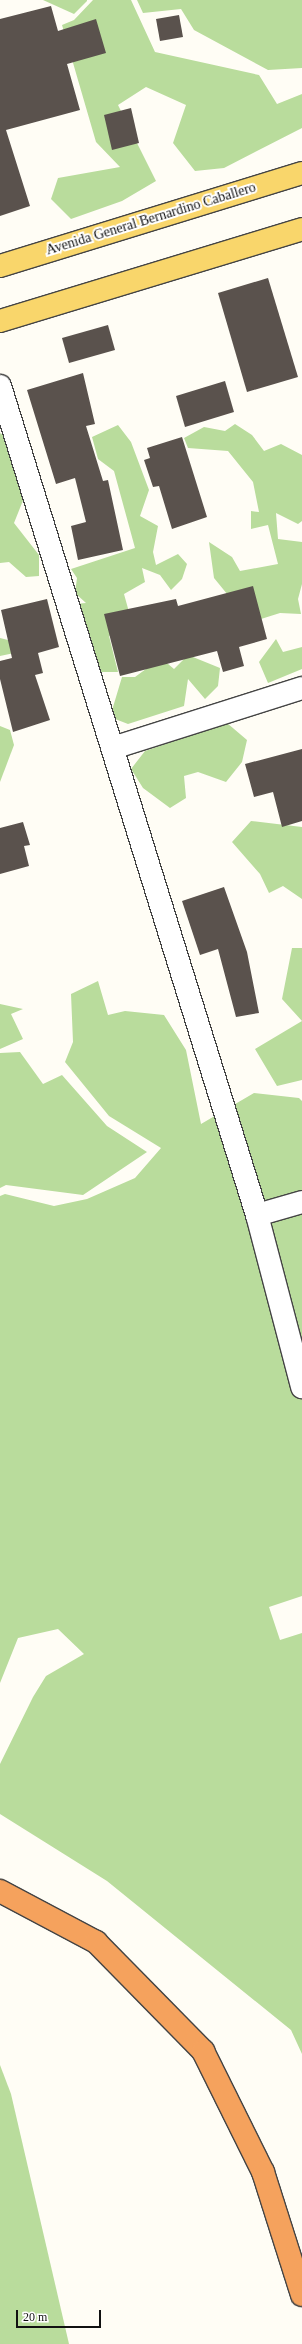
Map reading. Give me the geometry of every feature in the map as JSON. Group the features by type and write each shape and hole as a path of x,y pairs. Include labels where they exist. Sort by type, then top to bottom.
{"highway":[{"path":"0,1891 96,1942 203,2050 263,2172 302,2295"}],"main road":[{"name":"Avenida General Bernardino Caballero","path":"0,266 302,173"},
{"path":"0,321 302,229"}],"street":[{"path":"0,386 258,1215 302,1387"},
{"path":"113,748 302,688"},
{"path":"258,1215 302,1202"}],"green space":[{"path":"43,0 87,0 87,1 74,14"},
{"path":"93,0 131,0 155,52 259,75 277,104 302,94 302,128 224,168 195,171 173,143 186,105 146,87 118,105 156,181 122,201 71,219 51,199 58,178 120,167 96,142 62,25 74,20"},
{"path":"137,0 302,0 302,68 268,70 194,30 181,9 143,13"},
{"path":"235,424 252,435 264,451 281,444 302,455 302,521 298,524 276,513 278,539 302,542 302,584 298,599 301,614 280,613 261,619 232,600 214,578 209,542 232,557 240,571 278,564 268,525 251,529 251,511 259,512 253,482 228,451 188,448 184,438 204,427 225,431"},
{"path":"118,425 131,442 149,490 140,516 158,526 153,552 156,565 178,554 187,564 182,579 171,590 160,575 142,568 145,582 124,594 129,612 123,630 109,636 118,672 90,672 74,604 86,603 75,593 77,578 71,569 135,548 114,471 98,459 92,437"},
{"path":"0,433 24,449 32,478 14,523 39,555 39,576 26,577 9,562 0,563"},
{"path":"24,634 19,652 0,656 0,638 8,640"},
{"path":"276,639 283,652 302,647 302,669 268,683 259,662"},
{"path":"188,655 220,668 218,686 205,699 188,679 184,706 128,724 110,717 122,677 135,677 161,658 174,669"},
{"path":"227,723 247,740 242,762 226,782 198,772 184,776 186,798 170,808 143,788 131,769 145,751"},
{"path":"0,726 10,730 14,745 0,782"},
{"path":"251,821 302,827 302,899 283,886 269,893 260,874 232,842"},
{"path":"292,948 302,948 302,1021 282,999"},
{"path":"98,981 108,1015 125,1011 164,1015 186,1050 201,1124 254,1093 299,1098 302,1101 302,1596 269,1607 280,1640 302,1633 302,2054 291,2030 107,1881 0,1814 0,1764 33,1697 46,1676 84,1654 58,1629 18,1638 0,1683 0,1196 5,1194 54,1206 87,1199 135,1178 161,1148 109,1116 65,1062 73,1042 71,994"},
{"path":"0,1004 23,1009 11,1014 23,1039 0,1049"},
{"path":"302,1021 302,1080 277,1086 255,1049"},
{"path":"20,1052 43,1084 62,1075 107,1126 147,1152 83,1195 6,1185 0,1188 0,1053"},
{"path":"0,2065 11,2094 69,2344 0,2344"}],"building":[{"path":"51,6 58,31 96,19 106,53 67,64 80,110 6,130 30,206 0,216 0,19"},
{"path":"179,15 183,37 160,41 156,19"},
{"path":"131,108 139,143 112,150 104,115"},
{"path":"268,278 298,377 247,392 218,293"},
{"path":"108,325 115,350 69,363 62,338"},
{"path":"83,373 95,424 86,426 103,481 108,480 123,550 78,560 71,526 86,522 75,478 56,484 27,390"},
{"path":"225,381 234,412 185,427 176,396"},
{"path":"182,437 207,517 172,529 159,486 153,487 144,460 150,458 147,448"},
{"path":"253,586 267,639 239,647 244,666 223,672 217,651 120,676 104,614 176,599 178,606"},
{"path":"47,599 59,647 38,653 43,673 35,675 50,720 13,732 0,679 0,661 12,658 1,610"},
{"path":"302,749 302,821 282,827 273,792 254,797 245,764"},
{"path":"23,822 30,845 24,846 29,866 0,874 0,828"},
{"path":"224,887 247,952 259,1013 236,1017 218,949 200,955 182,901"}]}
